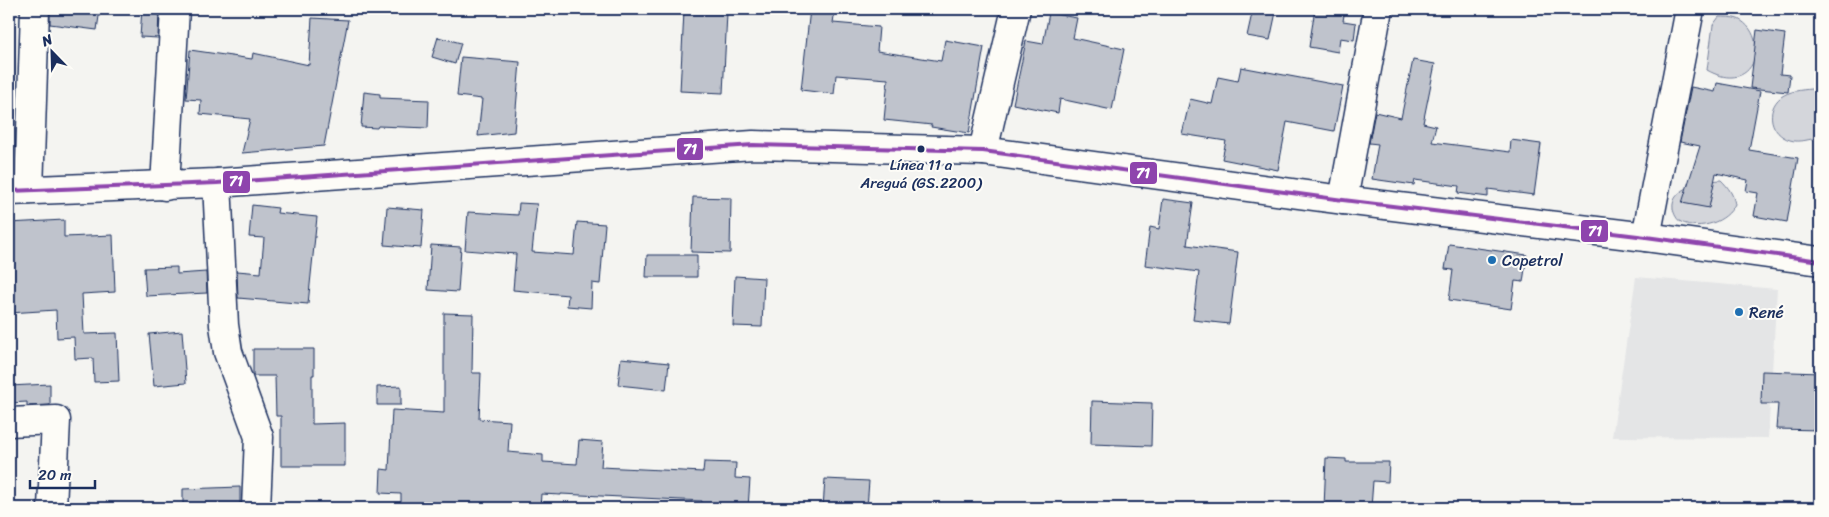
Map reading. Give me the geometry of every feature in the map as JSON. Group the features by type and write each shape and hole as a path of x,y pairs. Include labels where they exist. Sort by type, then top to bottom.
{"main road":[{"path":"36,9 19,190 217,183 753,145 983,151 1343,200 1646,237 1820,261"},
{"path":"164,186 175,9"},
{"path":"983,151 1016,9"},
{"path":"1343,200 1378,9"},
{"path":"1646,237 1690,9"},
{"path":"217,183 224,325 228,352 259,437 256,508"},
{"path":"9,422 56,420 52,508"}],"shaded area":[{"path":"1719,17 1738,19 1748,27 1754,38 1756,50 1754,61 1747,70 1738,76 1724,77 1707,70 1713,25"},
{"path":"1811,89 1820,91 1820,137 1797,141 1783,137 1778,133 1772,121 1773,108 1776,102 1788,93"},
{"path":"1721,180 1730,191 1735,204 1726,216 1712,223 1696,226 1688,225 1678,220 1673,209 1677,195 1683,190 1698,184"},
{"path":"1636,277 1777,289 1768,438 1612,437"}],"building":[{"path":"50,9 100,9 97,30 50,24"},
{"path":"142,9 159,9 158,38 140,37"},
{"path":"810,9 835,9 833,23 879,27 877,51 941,61 945,40 984,47 969,133 931,127 932,125 884,120 888,79 836,75 834,94 801,90"},
{"path":"1253,9 1276,12 1270,40 1247,36"},
{"path":"1315,9 1345,9 1343,21 1356,23 1354,40 1340,38 1338,52 1309,47"},
{"path":"684,11 727,13 723,93 680,91"},
{"path":"1049,13 1077,18 1073,38 1124,49 1112,110 1060,99 1058,113 1013,104 1026,41 1043,44"},
{"path":"312,18 348,20 324,146 242,153 250,119 200,114 201,100 186,99 190,50 252,59 253,53 309,65"},
{"path":"1757,30 1785,34 1780,74 1790,75 1788,92 1750,88"},
{"path":"438,37 461,43 455,64 432,57"},
{"path":"461,57 520,62 514,132 478,136 482,99 457,96"},
{"path":"1413,60 1435,64 1423,123 1436,126 1432,142 1510,152 1511,140 1541,144 1534,195 1488,189 1488,197 1458,193 1459,186 1415,180 1414,185 1372,179 1378,144 1369,143 1375,112 1401,118"},
{"path":"1241,67 1343,86 1334,131 1287,122 1278,170 1222,159 1226,141 1182,134 1190,99 1212,104 1218,77 1238,81"},
{"path":"1717,83 1760,91 1749,150 1798,158 1787,222 1754,216 1758,193 1746,191 1748,180 1716,173 1709,208 1682,203 1700,146 1680,142 1691,87 1715,92"},
{"path":"364,92 380,94 380,98 429,100 428,128 361,127"},
{"path":"693,197 731,198 730,253 691,252"},
{"path":"1163,199 1193,203 1187,245 1238,252 1229,324 1193,320 1199,272 1145,265 1150,227 1159,229"},
{"path":"519,203 537,204 532,252 574,255 577,222 605,224 600,284 592,283 591,308 567,306 568,295 513,290 516,254 465,250 468,212 518,215"},
{"path":"252,205 278,208 277,213 317,217 308,304 238,298 237,271 261,273 264,238 249,237"},
{"path":"387,207 424,210 421,248 384,245"},
{"path":"64,220 64,237 113,235 115,292 82,294 84,334 117,333 119,381 94,382 93,358 75,359 74,337 57,338 56,310 9,313 9,223"},
{"path":"1449,244 1527,255 1523,282 1515,281 1511,309 1449,300 1453,270 1445,269"},
{"path":"431,245 461,247 458,292 428,290"},
{"path":"647,255 697,255 697,277 646,277"},
{"path":"177,267 177,274 206,272 207,293 146,296 144,268"},
{"path":"735,276 764,278 762,327 733,326"},
{"path":"444,313 473,314 472,373 481,373 479,419 510,421 508,452 543,455 543,462 577,464 579,440 603,442 601,467 703,472 704,462 736,463 735,478 750,479 748,508 701,508 702,501 541,494 540,508 401,508 401,494 380,493 381,469 389,470 392,410 444,413"},
{"path":"182,331 186,383 154,386 149,334"},
{"path":"253,349 314,349 312,424 345,423 345,466 281,466 281,416 276,416 275,376 253,376"},
{"path":"621,358 669,363 666,390 618,385"},
{"path":"1762,371 1820,373 1820,430 1776,429 1778,404 1761,404"},
{"path":"50,384 50,405 27,406 27,402 9,403 9,386"},
{"path":"401,386 401,405 377,405 377,387"},
{"path":"1092,401 1152,403 1151,446 1091,444"},
{"path":"1326,458 1346,459 1346,462 1389,462 1388,482 1373,481 1371,508 1324,508"},
{"path":"825,479 869,481 867,508 823,508"},
{"path":"240,487 240,504 226,505 226,508 183,508 183,489"}],"transit line":[{"name":"71","path":"9,191 217,183 753,145 983,151 1343,200 1646,237 1820,261"}],"place":[{"name":"Línea 11 a Areguá (GS.2200)","path":"921,149"},
{"name":"Copetrol","path":"1492,260"},
{"name":"René","path":"1739,312"}]}
